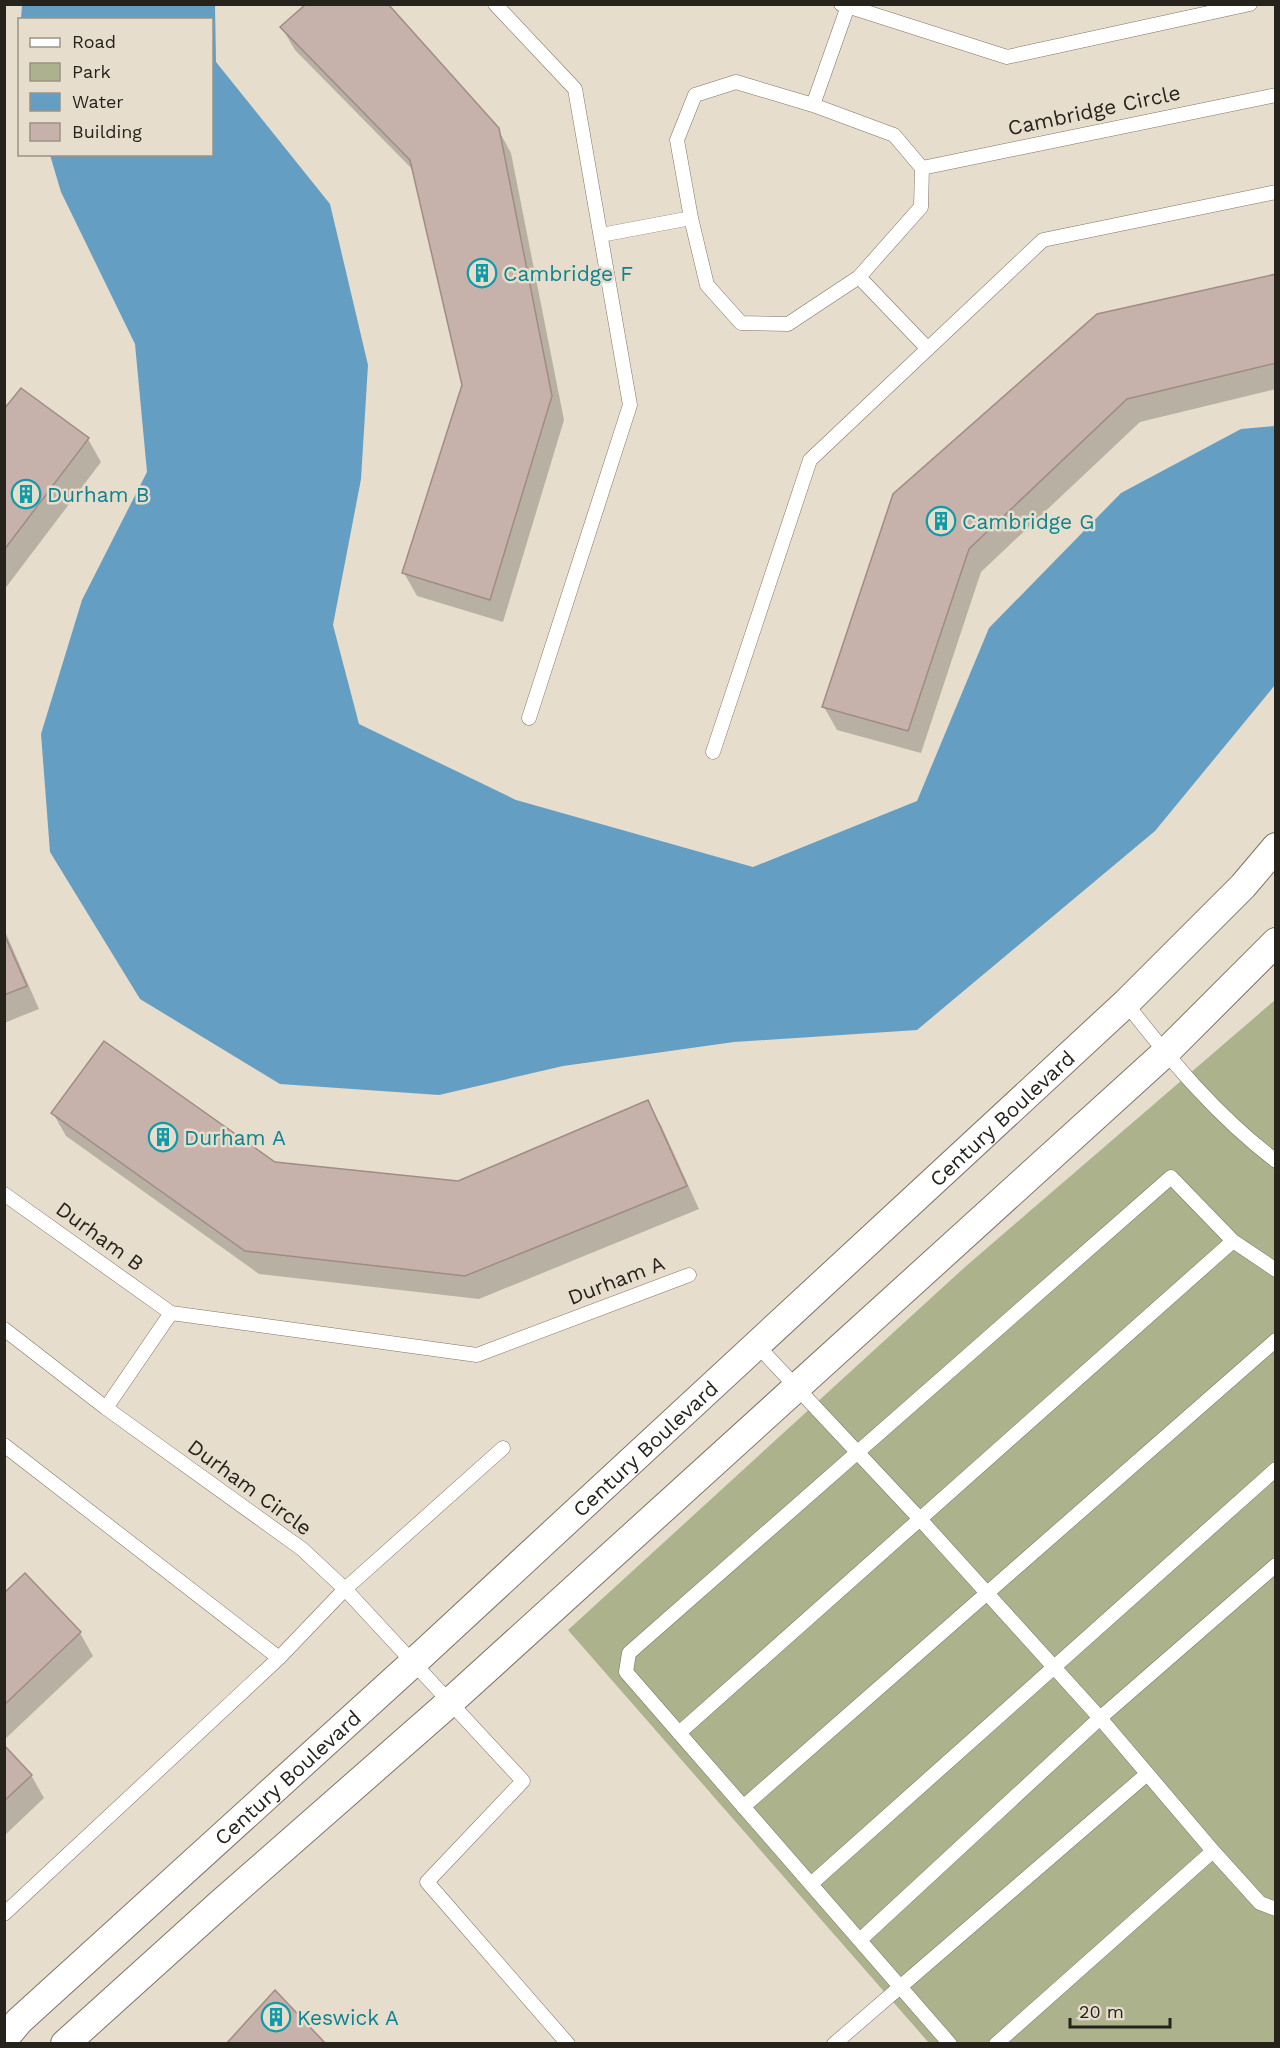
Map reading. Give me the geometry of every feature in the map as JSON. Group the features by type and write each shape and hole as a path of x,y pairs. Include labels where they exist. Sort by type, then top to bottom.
{"street":[{"name":"Century Boulevard","path":"4,2040 19,2021 413,1664 1126,1003 1244,886 1275,847"},
{"path":"64,2043 449,1703 1165,1053 1275,942"}],"lane":[{"path":"495,4 575,89 630,405 529,718"},
{"path":"813,105 844,5 1007,57 1250,4"},
{"path":"736,81 813,105 894,135 922,168 921,207 859,278 789,324 741,323 708,285 690,218 676,140 696,95 736,81"},
{"name":"Cambridge Circle","path":"922,168 1275,95"},
{"path":"712,752 810,460 1043,240 1275,192"},
{"path":"601,235 690,218"},
{"path":"859,278 928,349"},
{"path":"1126,1003 1165,1053 1228,1119 1275,1161"},
{"path":"950,2043 626,1672 629,1653 1171,1178 1233,1241 1275,1270"},
{"name":"Durham B","path":"4,1194 171,1313"},
{"path":"679,1733 1233,1241"},
{"name":"Durham A","path":"171,1313 477,1355 689,1275"},
{"path":"106,1408 171,1313"},
{"name":"Durham Circle","path":"4,1329 106,1408 302,1550 345,1588 523,1781 427,1882 568,2043"},
{"path":"743,1807 1275,1340"},
{"path":"756,1344 919,1518 1100,1718 1260,1903 1275,1909"},
{"path":"4,1445 279,1658"},
{"path":"4,1914 279,1658 345,1588 503,1448"},
{"path":"811,1884 1275,1469"},
{"path":"860,1940 1100,1718 1275,1565"},
{"path":"834,2043 1147,1774"},
{"path":"996,2043 1213,1851"}],"green space":[{"path":"1275,1000 1275,2043 929,2043 568,1630 965,1267"}],"water":[{"path":"22,5 215,5 216,62 330,204 368,365 361,479 333,625 359,724 516,800 753,867 917,801 989,628 1121,493 1241,429 1275,426 1275,685 1155,831 917,1030 734,1042 563,1066 439,1095 280,1084 140,999 50,852 41,734 82,600 147,472 135,344 61,192 50,156 213,156 213,18 21,18"}],"building":[{"name":"Cambridge F","path":"306,4 388,4 499,128 552,396 490,600 402,573 462,385 410,160 280,27"},
{"name":"Cambridge G","path":"1276,274 1276,363 1127,399 969,549 908,731 822,707 893,494 1097,314"},
{"name":"Durham B","path":"21,388 89,438 4,550 4,409"},
{"path":"4,934 27,986 4,995"},
{"name":"Durham A","path":"104,1041 275,1162 458,1181 648,1100 687,1186 465,1276 245,1251 51,1113"},
{"path":"25,1573 81,1632 4,1705 4,1593"},
{"path":"4,1745 32,1775 4,1801"},
{"name":"Keswick A","path":"275,1990 326,2044 226,2044"}],"place":[{"name":"Cambridge F","path":"482,273"},
{"name":"Durham B","path":"26,494"},
{"name":"Cambridge G","path":"941,521"},
{"name":"Durham A","path":"163,1137"},
{"name":"Keswick A","path":"276,2017"}]}
